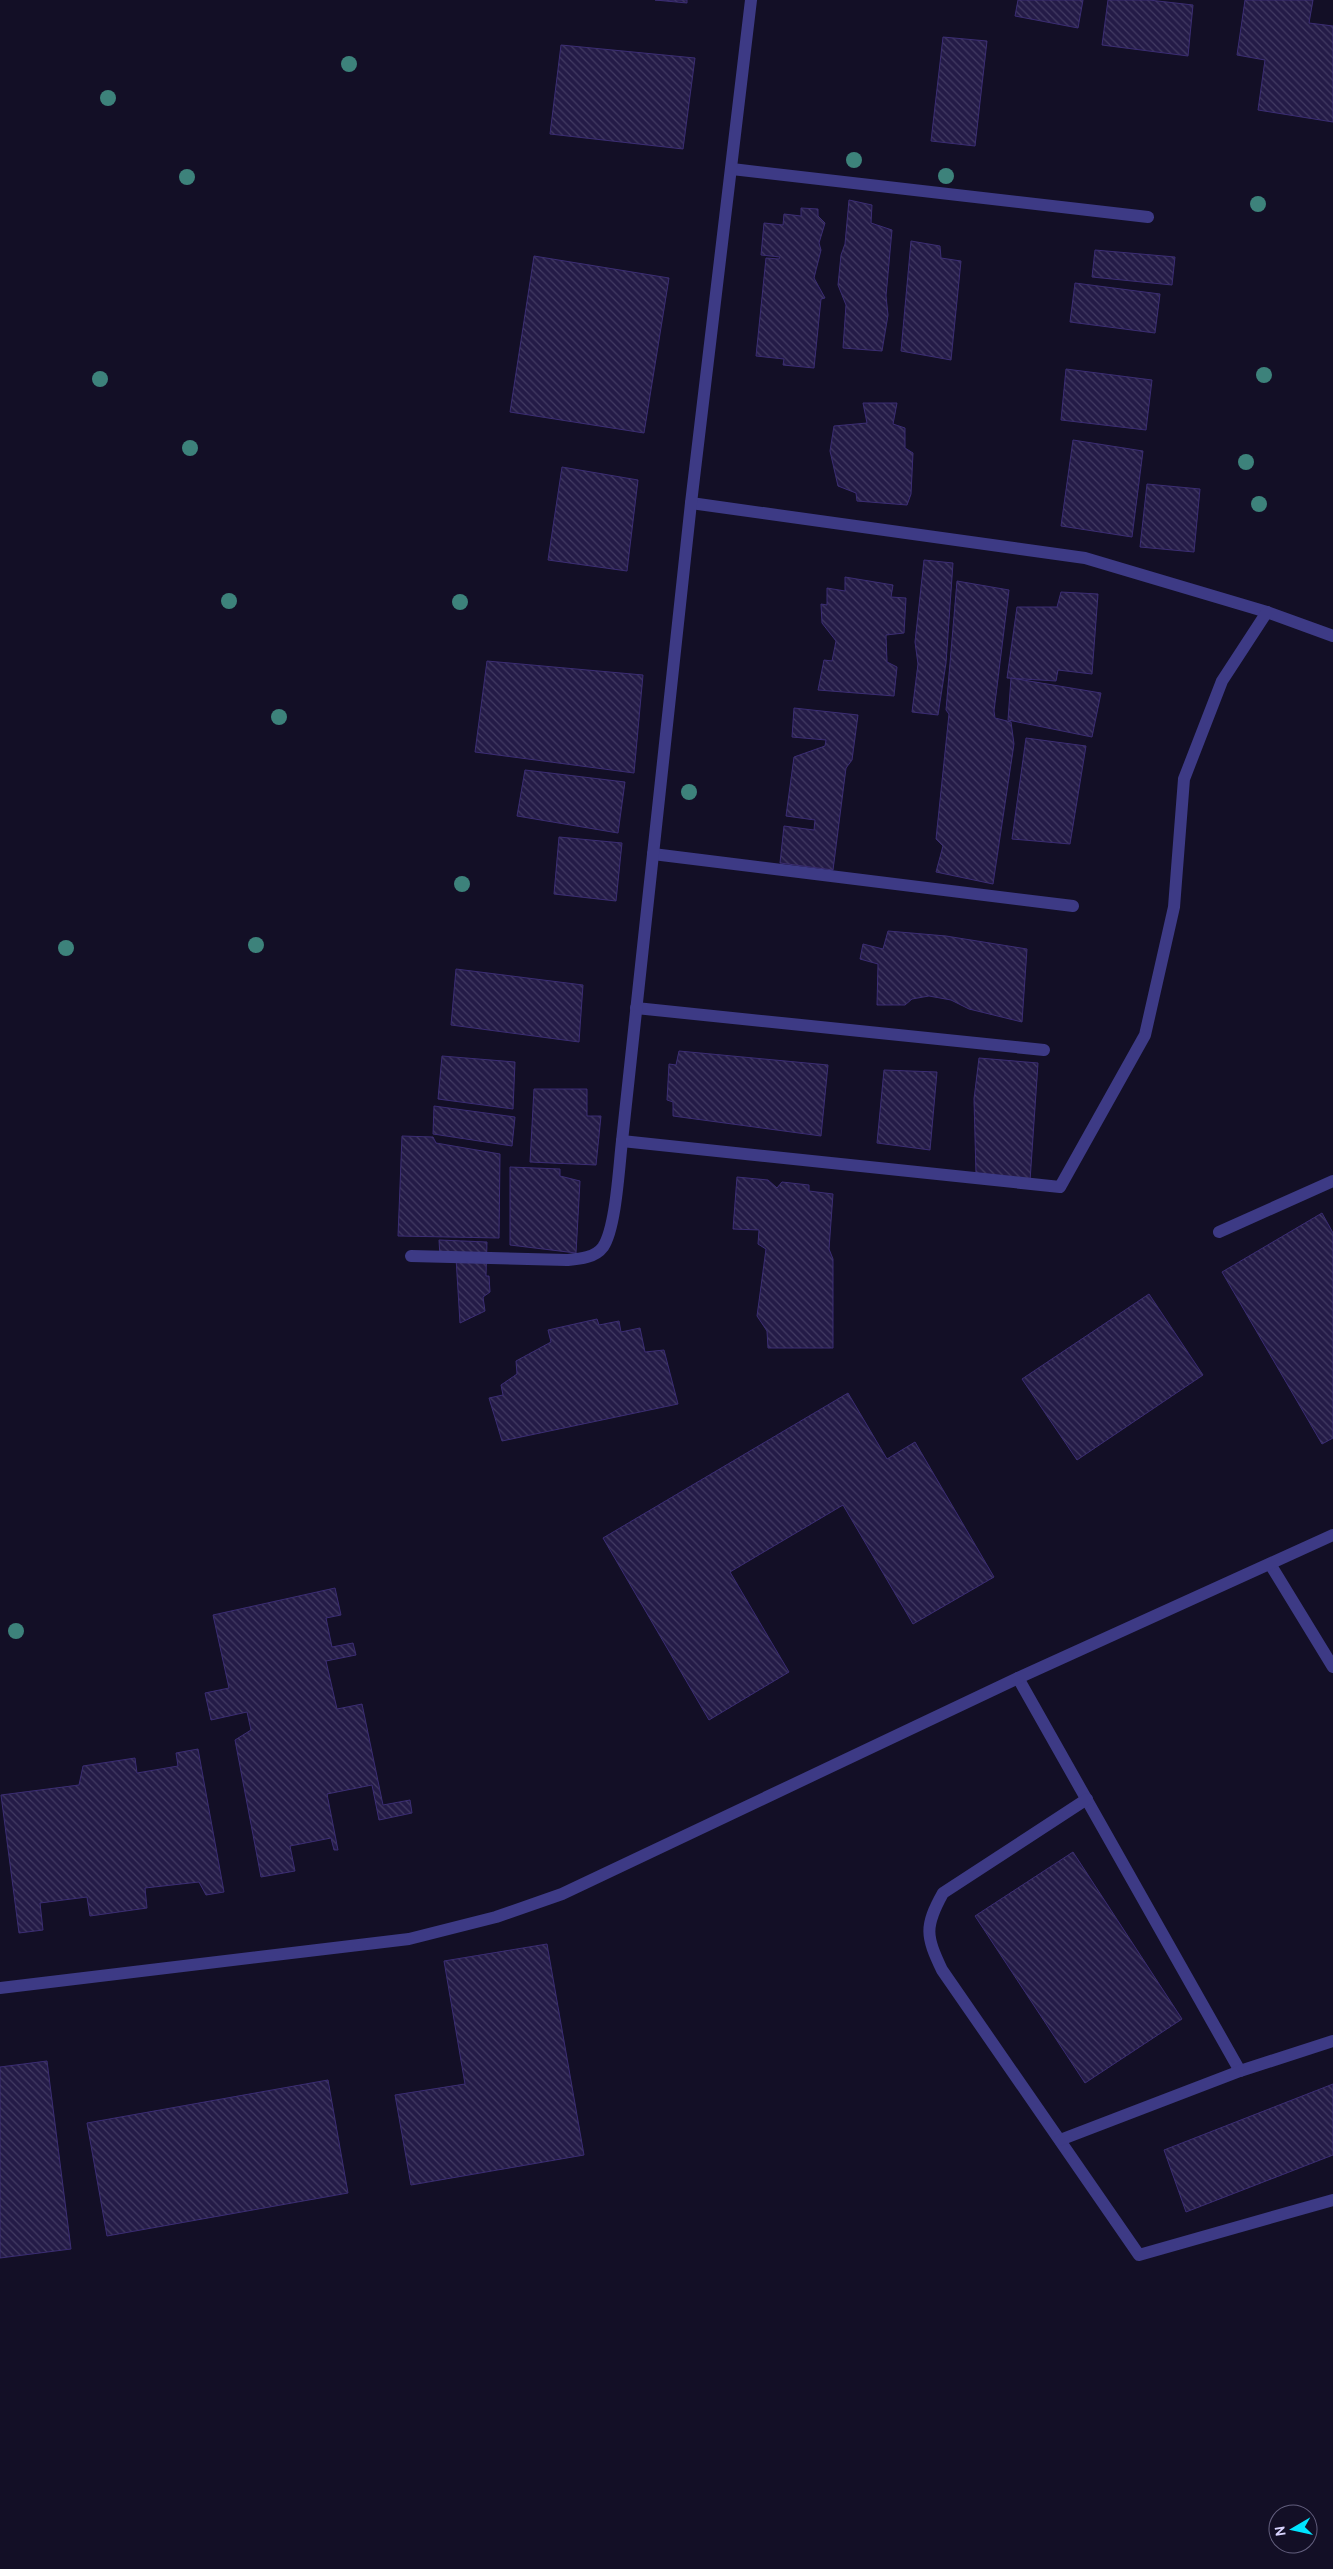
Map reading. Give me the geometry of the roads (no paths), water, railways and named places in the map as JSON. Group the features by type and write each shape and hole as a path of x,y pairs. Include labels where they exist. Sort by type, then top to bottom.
{"street":[{"path":"411,1256 567,1260 586,1258 602,1248 611,1225 622,1141 691,503 751,0"},
{"path":"732,169 1148,217"},
{"path":"691,503 1085,558 1267,612 1333,636"},
{"path":"622,1141 1060,1187 1145,1036 1174,907 1184,779 1222,681 1267,612"},
{"path":"653,854 1073,906"},
{"path":"636,1008 1044,1050"},
{"path":"1219,1232 1333,1181"},
{"path":"0,1988 409,1939 496,1917 562,1894 1018,1678 1333,1535"},
{"path":"1270,1564 1333,1667"},
{"path":"1018,1678 1240,2071"},
{"path":"1087,1799 942,1892 930,1915 929,1942 942,1970 1139,2255 1333,2200"},
{"path":"1060,2140 1240,2071 1333,2042"}]}
